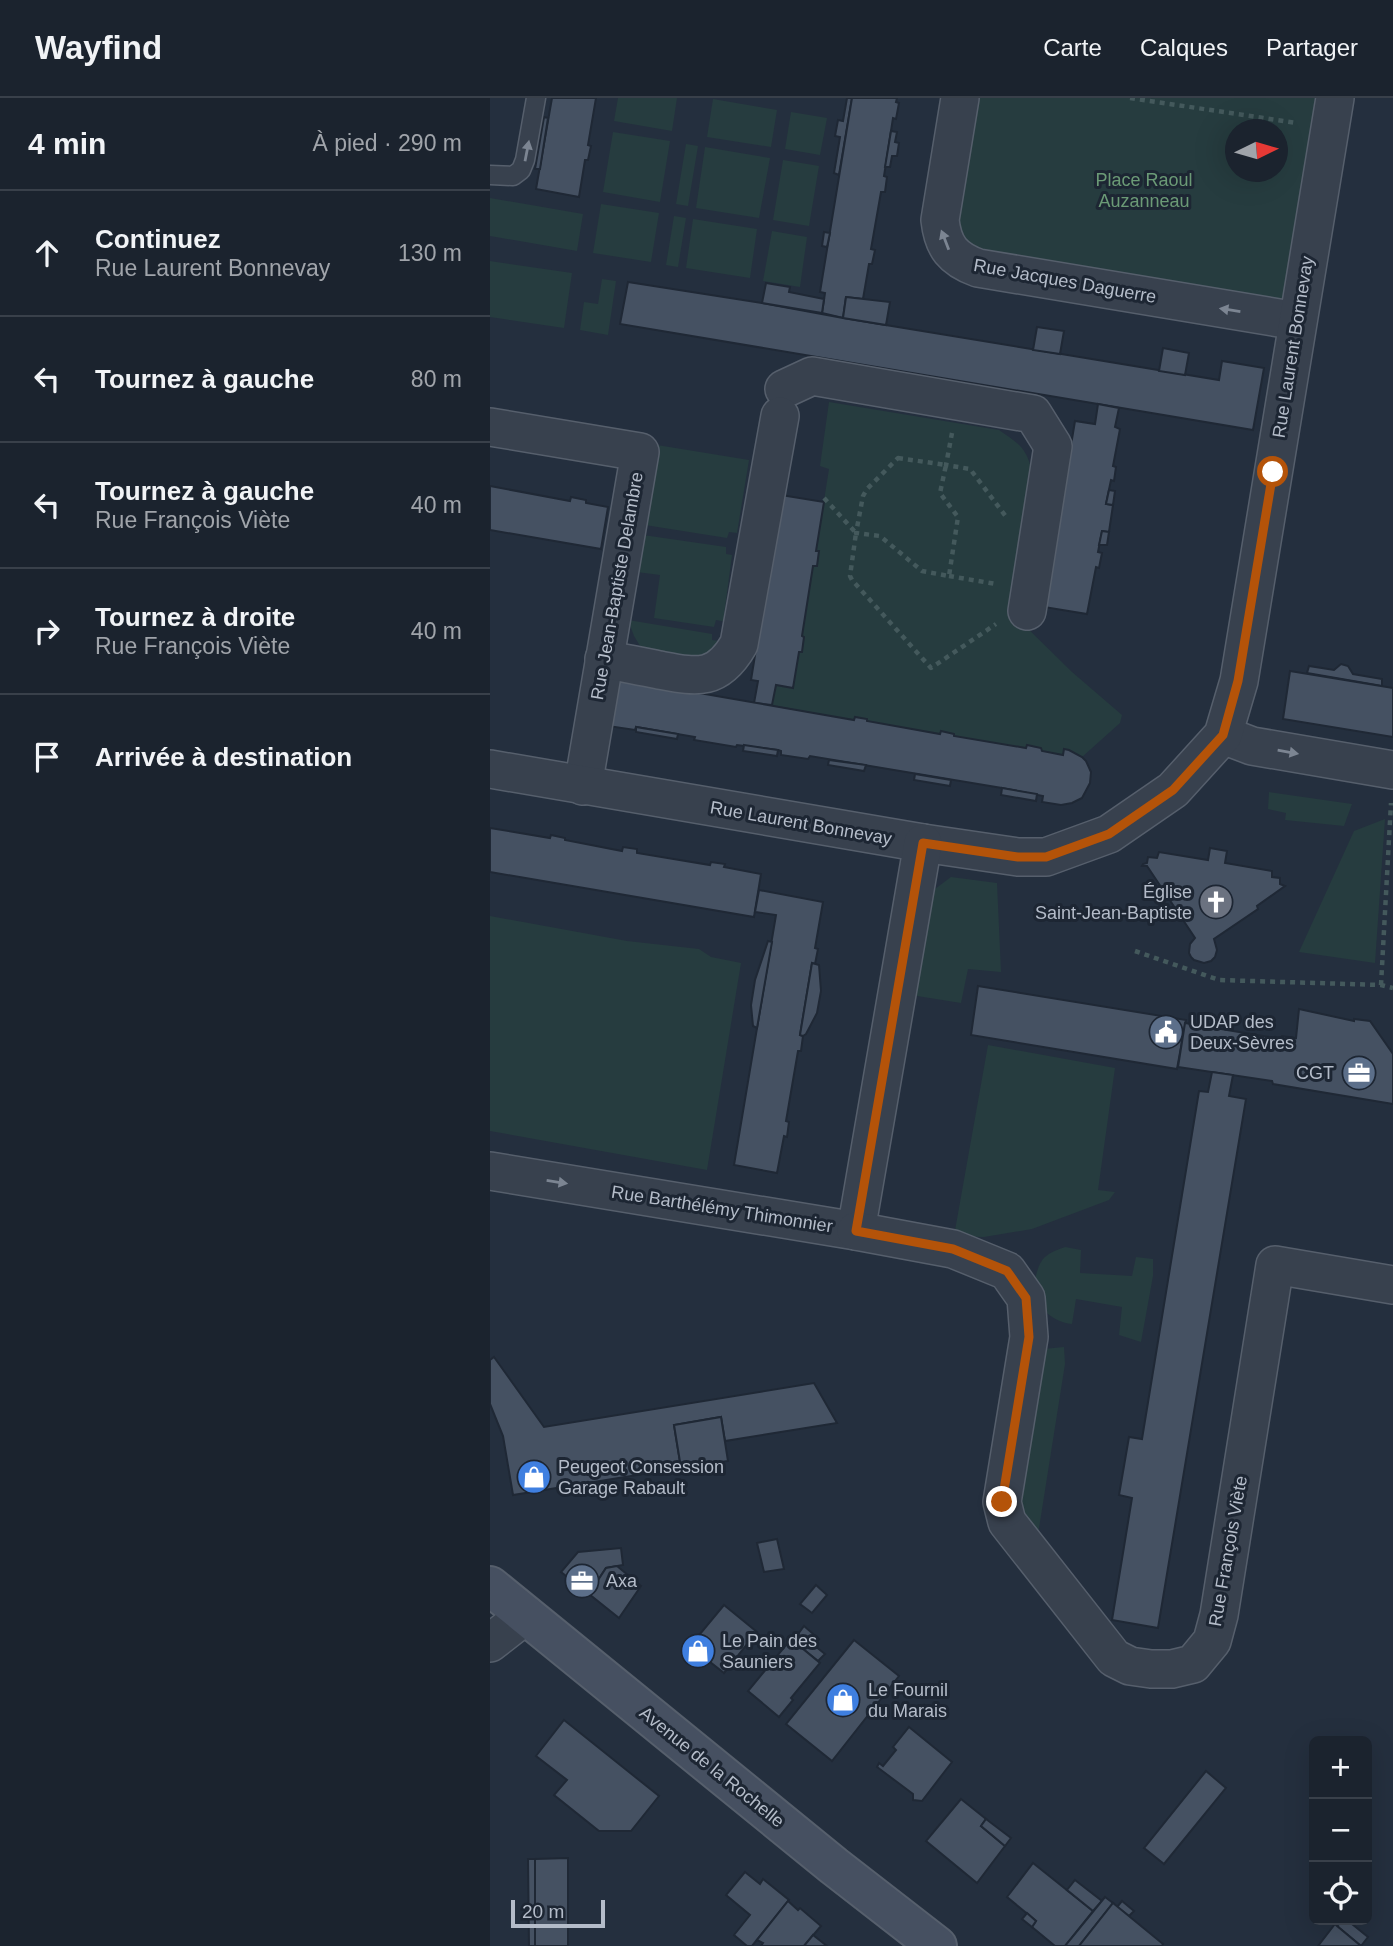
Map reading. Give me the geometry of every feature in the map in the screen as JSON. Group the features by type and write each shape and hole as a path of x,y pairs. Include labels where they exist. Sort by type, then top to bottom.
{"main road":[{"name":"Avenue de la Rochelle","path":"490,1586 834,1866 937,1946"}],"street":[{"name":"Rue Jacques Daguerre","path":"960,98 940,220 942,236 950,250 964,263 978,268 1297,321"},
{"name":"Rue Laurent Bonnevay","path":"490,769 1018,857 1046,857 1109,834 1173,790 1223,735 1238,681 1335,98"},
{"path":"604,659 695,676 717,669 730,660 740,644 782,402 812,376 1033,414 1053,446 1023,595"},
{"name":"Rue Jean-Baptiste Delambre","path":"490,427 640,452 583,786"},
{"path":"1223,735 1252,746 1392,783"},
{"name":"Rue Barthélémy Thimonnier","path":"490,1171 856,1231 923,843"},
{"name":"Rue François Viète","path":"856,1231 953,1249 1007,1271 1026,1298 1029,1337 1002,1502 1007,1522 1114,1658 1130,1666 1152,1669 1172,1669 1192,1664 1212,1641 1221,1601 1275,1265 1393,1284"},
{"path":"490,1643 526,1615"}],"lane":[{"path":"490,175 513,176 521,170 536,98"}],"path":[{"path":"1130,98 1301,124"},
{"path":"949,576 958,517 940,493 957,401"},
{"path":"898,458 970,469 1023,595 931,668 850,576 863,496 867,489 898,458"},
{"path":"824,498 856,533 880,536 922,570 1023,595"},
{"path":"1381,985 1392,783"},
{"path":"1135,951 1219,980 1381,985 1393,988"}],"green space":[{"path":"618,98 677,98 672,131 614,121"},
{"name":"Place Raoul Auzanneau","path":"971,98 1315,98 1289,285 1280,304 974,257 951,221"},
{"path":"713,99 777,110 771,147 707,137"},
{"path":"791,112 827,118 820,155 785,149"},
{"path":"613,132 670,141 660,202 603,192"},
{"path":"686,144 698,146 688,206 676,204"},
{"path":"705,147 770,158 759,218 696,208"},
{"path":"783,160 819,166 809,226 773,220"},
{"path":"490,198 583,214 577,251 490,236"},
{"path":"601,204 659,213 651,262 593,253"},
{"path":"674,216 686,218 678,267 666,265"},
{"path":"693,219 757,229 750,278 686,268"},
{"path":"772,231 807,237 800,287 763,281"},
{"path":"490,261 572,273 564,328 490,317"},
{"path":"602,279 616,281 608,335 580,330 584,302 598,304"},
{"path":"829,402 999,430 1023,449 1034,477 1014,615 1072,672 1122,715 1120,723 1082,757 1069,750 1064,750 1063,755 1027,745 1026,748 954,736 954,733 941,731 940,734 856,717 854,720 772,705 776,685 793,688 799,652 802,651 813,566 817,565 819,551 816,551 829,469 820,466"},
{"path":"657,445 749,460 737,533 729,532 727,538 645,525"},
{"path":"643,535 726,547 726,554 732,555 724,615 733,617 732,623 716,620 714,627 654,618 660,575 637,572"},
{"path":"628,620 712,634 712,640 728,642 700,663 642,649"},
{"path":"1269,792 1352,804 1344,826 1285,820 1286,813 1268,809"},
{"path":"1385,819 1375,963 1299,952 1354,831"},
{"path":"951,877 997,883 1001,972 968,969 961,1003 911,995 927,895"},
{"path":"490,916 627,941 699,949 711,957 741,963 707,1170 490,1131"},
{"path":"988,1045 1115,1068 1098,1190 1115,1192 1109,1200 1032,1229 984,1237 954,1236"},
{"path":"1065,1247 1081,1250 1080,1273 1132,1276 1136,1257 1153,1259 1153,1276 1141,1342 1119,1335 1122,1307 1076,1299 1072,1324 1054,1318 1041,1307 1035,1291 1039,1267 1052,1252"},
{"path":"1064,1347 1065,1364 1037,1541 1014,1499 1043,1349"}],"building":[{"path":"552,98 596,98 588,145 591,146 588,160 585,160 579,197 536,189"},
{"path":"847,98 852,98 839,175 834,173 840,137 835,136 838,120 843,121"},
{"path":"852,98 897,98 896,102 899,103 896,119 893,118 884,176 887,177 885,192 881,192 871,249 875,250 872,264 869,264 863,299 846,297 843,318 822,313 825,293 820,292"},
{"path":"544,117 548,118 540,169 535,169"},
{"path":"891,131 897,132 897,156 892,156 890,167 885,167"},
{"path":"824,232 830,233 827,247 822,246"},
{"path":"628,282 1219,380 1222,361 1264,368 1253,430 620,324"},
{"path":"766,283 790,287 789,292 824,299 822,313 762,303"},
{"path":"846,297 890,302 886,325 843,318"},
{"path":"1037,327 1064,331 1060,354 1033,350"},
{"path":"1163,348 1189,353 1185,375 1159,371"},
{"path":"1098,404 1119,408 1115,427 1120,429 1113,466 1116,467 1114,481 1111,480 1106,504 1113,505 1109,532 1102,531 1098,552 1102,553 1099,568 1096,567 1087,614 1044,607 1075,421 1095,424"},
{"path":"490,486 570,501 571,497 608,507 601,549 490,530"},
{"path":"1109,490 1115,491 1113,505 1106,504"},
{"path":"781,495 824,502 816,551 819,551 817,566 813,566 802,652 799,652 793,688 776,685 772,705 754,703 758,681 751,680"},
{"path":"1102,531 1109,532 1107,545 1099,545"},
{"path":"1341,664 1348,666 1353,674 1382,679 1382,686 1307,673 1309,666 1334,670"},
{"path":"1290,671 1393,688 1393,737 1283,719"},
{"path":"616,675 682,690 854,720 855,717 940,734 941,731 954,736 1026,748 1027,745 1063,755 1064,749 1069,750 1086,761 1091,772 1090,783 1082,798 1061,805 1042,802 1043,796 1002,788 810,756 808,759 781,755 778,750 736,747 636,727 635,730 608,726"},
{"path":"636,727 678,734 677,739 636,732"},
{"path":"744,745 778,750 777,756 743,751"},
{"path":"829,760 866,765 864,771 828,765"},
{"path":"915,774 951,780 950,786 914,780"},
{"path":"1002,788 1037,794 1036,801 1001,795"},
{"path":"490,828 550,838 551,835 622,851 623,847 637,849 637,853 710,865 711,862 725,864 724,867 761,874 754,917 490,872"},
{"name":"Église Saint-Jean-Baptiste","path":"1210,848 1227,851 1225,863 1272,871 1272,877 1280,878 1280,884 1285,886 1257,906 1258,909 1214,939 1217,950 1215,957 1204,963 1191,957 1190,944 1195,938 1147,866 1142,866 1147,863 1148,857 1157,858 1159,852 1208,860"},
{"path":"759,890 823,902 815,948 818,949 815,964 812,963 800,1035 803,1036 801,1051 798,1051 786,1121 789,1122 787,1137 784,1136 777,1173 734,1165 776,915 755,912"},
{"path":"768,941 772,942 757,1028 753,1026 751,1005 755,980"},
{"path":"812,963 819,965 821,991 817,1013 803,1036 800,1035"},
{"path":"978,986 1186,1020 1177,1069 971,1035"},
{"path":"1299,1009 1354,1021 1370,1021 1393,1054 1393,1104 1273,1084 1272,1081 1178,1067 1185,1023 1281,1039 1282,1036 1296,1038"},
{"path":"1212,1072 1233,1075 1229,1096 1246,1099 1158,1628 1112,1620 1132,1498 1119,1495 1129,1437 1142,1439 1199,1091 1208,1092"},
{"path":"494,1357 544,1427 814,1383 837,1423 725,1441 721,1417 674,1425 681,1468 513,1495 503,1436 490,1404 490,1360"},
{"path":"721,1417 728,1461 681,1468 674,1425"},
{"path":"777,1539 784,1569 764,1572 757,1543"},
{"path":"621,1548 623,1565 606,1568 589,1594 561,1572 578,1552"},
{"path":"617,1566 641,1586 619,1618 589,1594 606,1568"},
{"path":"816,1585 827,1595 812,1613 800,1604"},
{"path":"724,1605 757,1632 724,1673 690,1646"},
{"path":"804,1626 819,1639 814,1645 825,1654 818,1661 793,1641"},
{"path":"791,1639 820,1663 779,1717 748,1691"},
{"name":"Le Fournil du Marais","path":"854,1640 899,1676 832,1761 786,1724"},
{"path":"564,1720 659,1796 631,1831 599,1831 554,1795 567,1780 536,1756"},
{"path":"909,1727 952,1762 922,1801 913,1800 913,1794 877,1767 879,1763 883,1766 896,1750 893,1747"},
{"path":"1206,1771 1226,1788 1164,1864 1144,1848"},
{"path":"961,1799 986,1819 981,1826 1005,1846 977,1883 926,1841"},
{"path":"986,1819 1011,1838 1005,1846 981,1826"},
{"path":"568,1858 568,1946 535,1946 535,1859"},
{"path":"528,1859 535,1859 535,1946 529,1946"},
{"path":"1033,1863 1093,1911 1065,1946 1055,1946 1032,1927 1036,1921 1007,1897"},
{"path":"745,1872 760,1884 763,1879 789,1900 752,1946 747,1946 734,1935 750,1915 726,1895"},
{"path":"1075,1880 1102,1901 1093,1911 1067,1890"},
{"path":"1105,1897 1113,1903 1079,1946 1065,1946"},
{"path":"788,1901 821,1926 804,1946 761,1946 763,1943 757,1940"},
{"path":"1122,1901 1134,1911 1129,1916 1117,1907"},
{"path":"1113,1903 1163,1944 1162,1946 1079,1946"},
{"path":"1027,1913 1036,1921 1032,1927 1022,1919"},
{"path":"1336,1925 1361,1946 1318,1946"},
{"path":"1353,1925 1368,1937 1361,1946 1337,1926"},
{"path":"813,1935 827,1946 804,1946"}],"place":[{"name":"Église Saint-Jean-Baptiste","path":"1216,902"},
{"name":"UDAP des Deux-Sèvres","path":"1166,1032"},
{"name":"CGT","path":"1359,1073"},
{"name":"Peugeot Consession Garage Rabault","path":"534,1477"},
{"name":"Axa","path":"582,1581"},
{"name":"Le Pain des Sauniers","path":"698,1651"},
{"name":"Le Fournil du Marais","path":"843,1700"}],"route":[{"path":"1002,1502 1029,1337 1026,1298 1007,1271 953,1249 856,1231 923,843 1018,857 1046,857 1109,834 1173,790 1223,735 1238,681 1273,472"}]}
